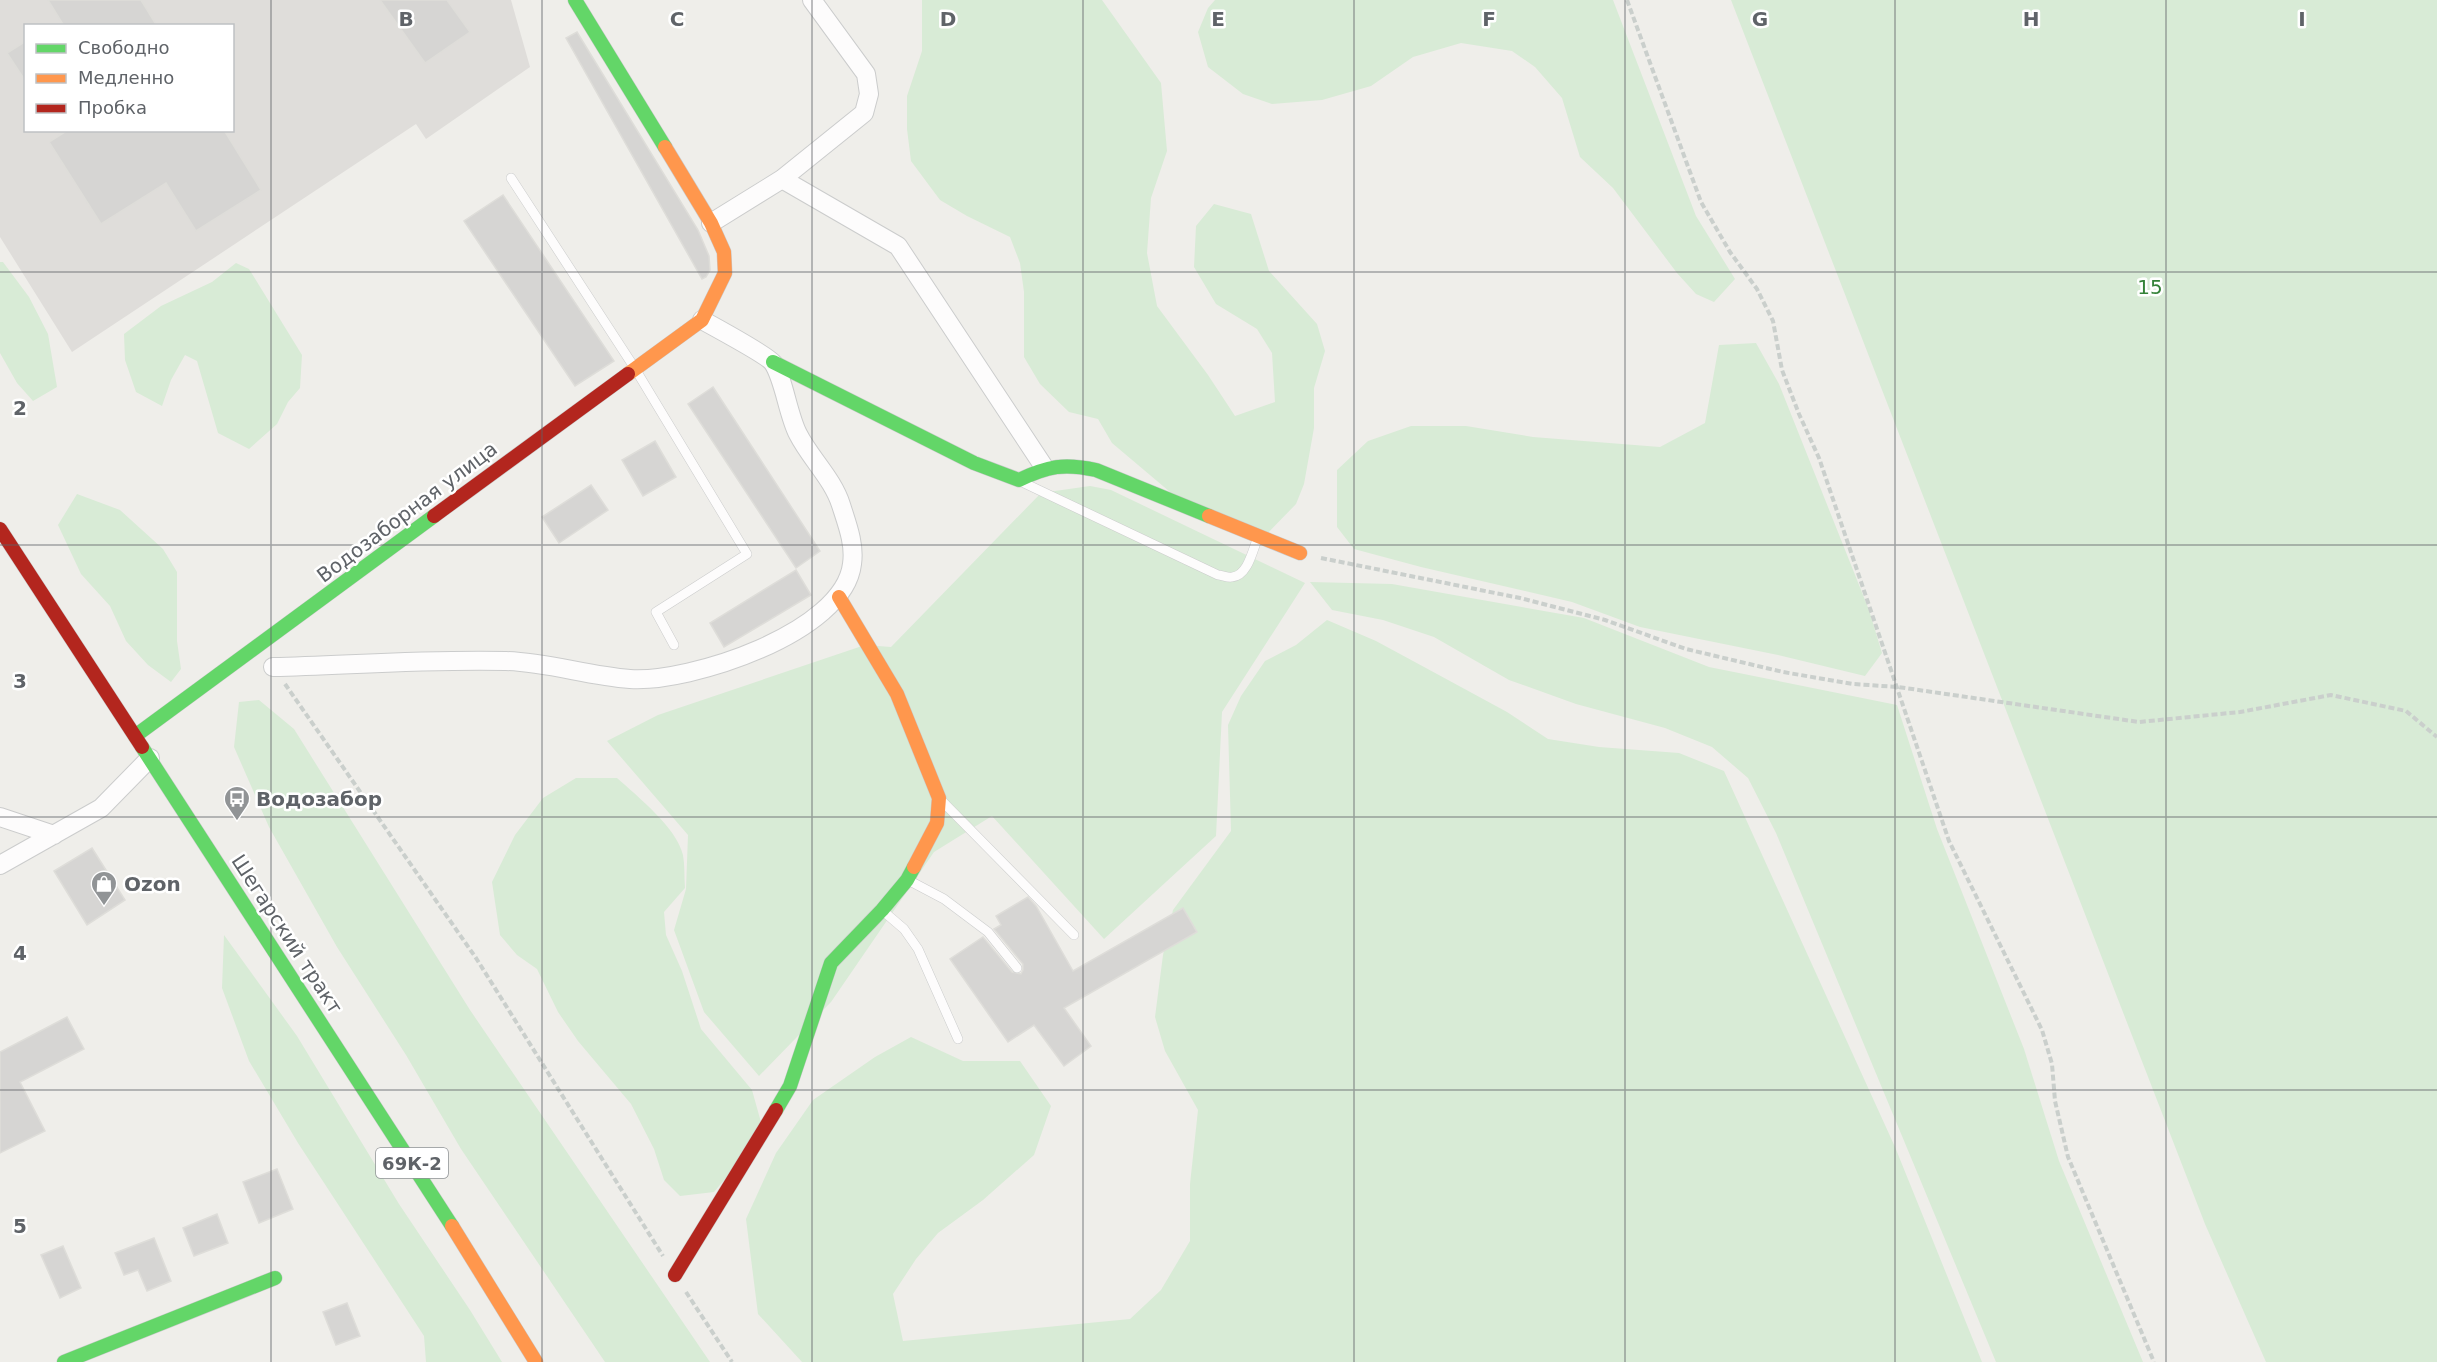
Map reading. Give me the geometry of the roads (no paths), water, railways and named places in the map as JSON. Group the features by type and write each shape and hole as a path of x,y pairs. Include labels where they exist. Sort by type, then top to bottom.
{"street":[{"path":"575,0 711,223 724,252 725,273 702,320 773,362 974,463 1019,480 1044,467 1070,464 1096,470 1300,553"},
{"path":"711,223 782,178 864,113 869,94 866,74 812,0"},
{"path":"782,178 898,246 1044,467"},
{"name":"Водозаборная улица","path":"135,736 702,320"},
{"path":"273,667 508,661 631,680 664,678 694,672 763,647 805,627 838,597 852,565 851,533 839,498 797,433 773,362"},
{"name":"Шегарский тракт","path":"0,529 430,1190 536,1362"},
{"path":"675,1275 790,1086 831,963 882,910 907,880 937,823 939,798 897,694 838,597"},
{"path":"0,866 101,808 150,758"},
{"path":"0,818 54,835"},
{"path":"64,1362 275,1278"}],"lane":[{"path":"511,178 634,368 747,554 656,612 674,645"},
{"path":"1019,480 1218,575 1232,577 1240,574 1245,569 1258,537"},
{"path":"939,798 1074,934"},
{"path":"907,880 944,899 988,932 1017,968"},
{"path":"882,910 904,929 918,949 958,1039"}],"place":[{"name":"Водозабор","path":"237,822"},
{"name":"Ozon","path":"104,907"}],"park label":[{"name":"15","path":"2150,287"}]}
